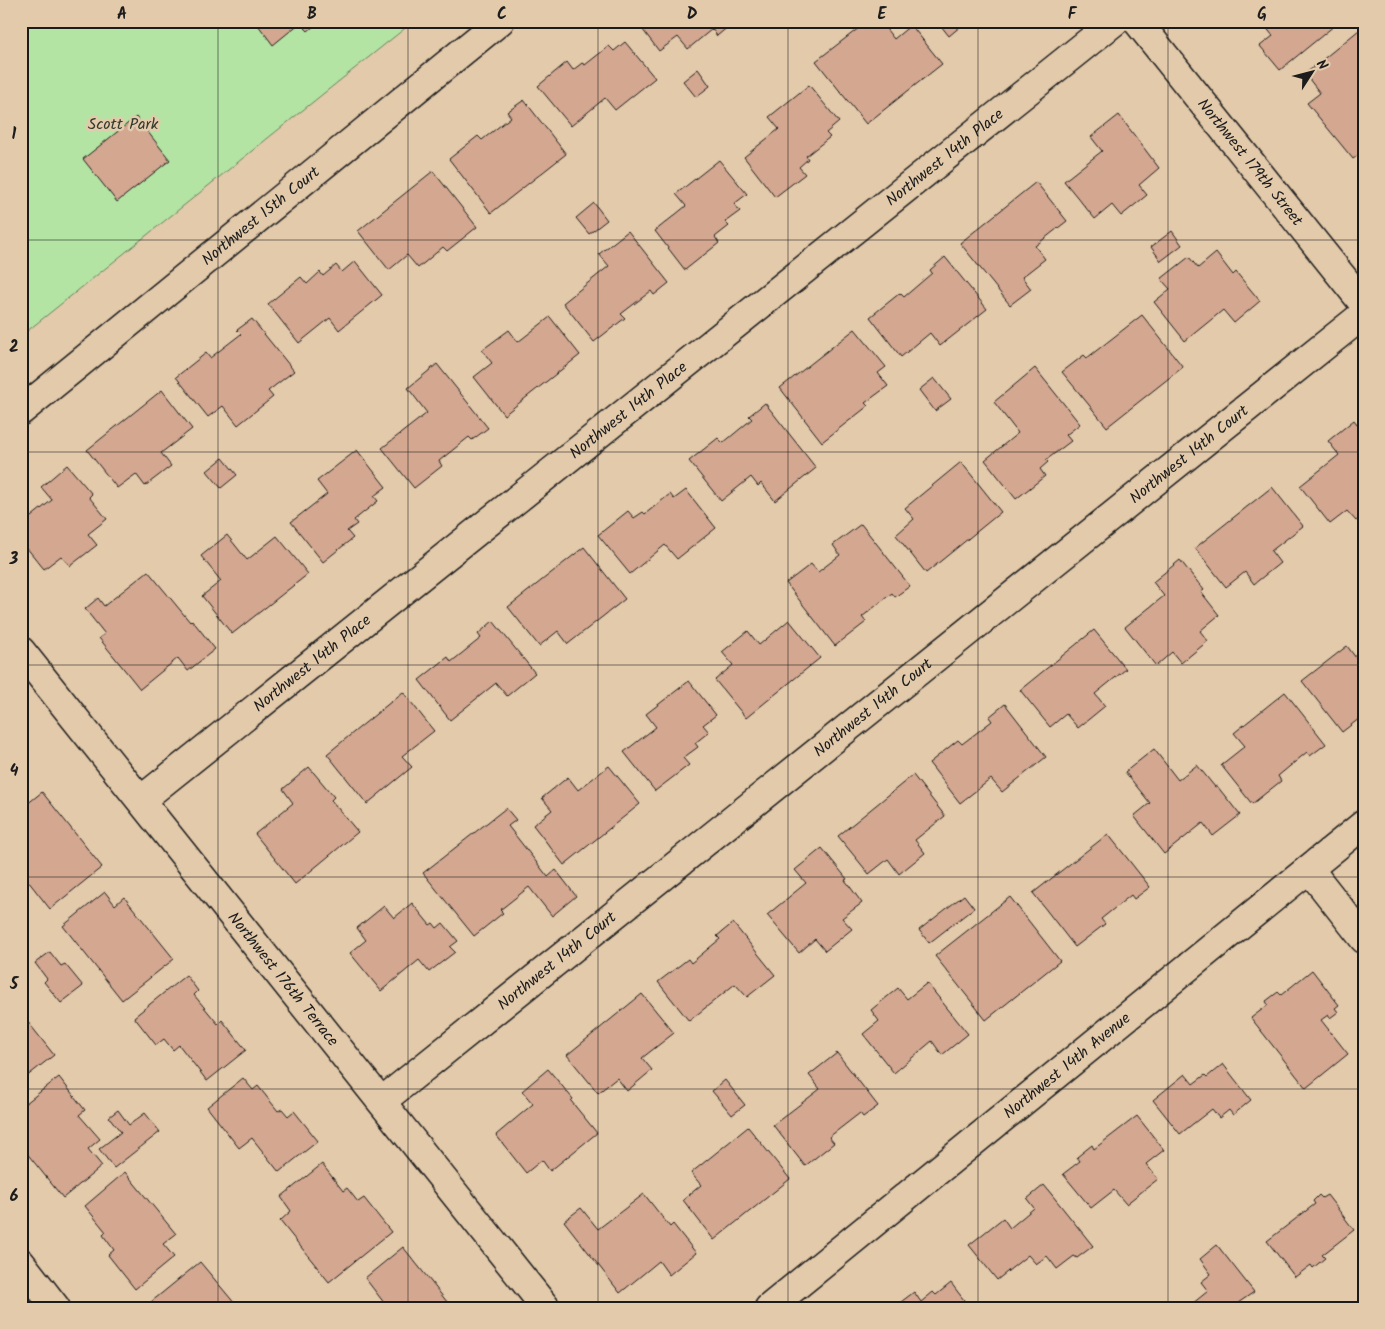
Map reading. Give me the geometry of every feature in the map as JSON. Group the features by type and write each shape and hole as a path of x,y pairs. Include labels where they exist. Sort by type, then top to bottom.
{"street":[{"name":"Northwest 15th Court","path":"21,411 500,21"},
{"name":"Northwest 14th Place","path":"141,800 1115,21"},
{"name":"Northwest 179th Street","path":"1137,21 1364,304"},
{"name":"Northwest 14th Court","path":"382,1101 1364,314"},
{"name":"Northwest 176th Terrace","path":"21,651 546,1308"},
{"name":"Northwest 14th Avenue","path":"769,1308 1364,824"},
{"path":"1309,869 1364,939"},
{"path":"21,1263 56,1308"}],"green space":[{"name":"Scott Park","path":"21,21 414,21 21,336"}],"building":[{"path":"255,21 320,21 308,31 300,23 273,45"},
{"path":"636,21 735,21 717,36 712,29 688,49 678,37 659,51"},
{"path":"868,21 880,21 894,39 911,25 942,64 866,124 816,61"},
{"path":"937,21 967,21 949,36"},
{"path":"1261,21 1340,21 1280,70 1260,46 1273,36"},
{"path":"1359,30 1364,35 1364,151 1353,159 1307,103 1320,93 1305,74"},
{"path":"625,42 655,78 615,110 605,98 571,126 538,86 567,62 573,70 582,63 585,65 609,46 614,51"},
{"path":"698,69 710,86 696,97 683,81"},
{"path":"809,85 839,122 826,133 830,137 806,156 808,159 799,167 805,174 775,197 744,157 779,129 769,117"},
{"path":"524,100 566,154 491,213 449,159 478,136 482,140 511,117 507,112"},
{"path":"1119,115 1159,168 1139,185 1147,195 1121,216 1112,205 1095,219 1064,181 1102,151 1091,137"},
{"path":"136,117 170,160 117,202 83,159"},
{"path":"719,160 747,194 734,204 740,211 725,222 729,226 715,237 719,243 685,270 655,231 686,206 676,194"},
{"path":"433,171 477,227 447,251 443,247 418,268 407,255 389,270 358,231"},
{"path":"1036,182 1067,221 1035,246 1045,259 1022,277 1031,289 1010,305 960,243"},
{"path":"594,203 607,220 589,234 576,218"},
{"path":"628,231 669,283 654,295 651,291 621,314 625,318 594,342 563,303 609,266 599,254"},
{"path":"1172,231 1182,245 1161,261 1151,247"},
{"path":"1216,253 1233,275 1236,272 1260,301 1234,323 1223,310 1185,341 1154,302 1170,289 1161,279 1189,257 1198,268"},
{"path":"945,257 987,309 940,346 930,333 901,357 870,317 900,293 904,297 932,273 930,270"},
{"path":"355,261 382,295 339,330 330,318 299,343 268,304 301,277 307,284 320,272 323,276 336,265 342,272"},
{"path":"1142,315 1183,367 1107,427 1062,372 1084,355 1087,358"},
{"path":"550,317 580,355 504,415 474,377 492,363 482,350 509,330 518,342"},
{"path":"252,319 294,371 268,391 273,397 238,425 223,406 208,417 176,377 206,353 210,358 241,334 237,330"},
{"path":"855,329 886,367 878,373 888,386 865,403 868,406 822,442 780,388"},
{"path":"437,364 488,428 472,440 469,437 439,461 442,466 414,488 382,448 427,413 408,388"},
{"path":"1035,368 1080,424 1066,435 1071,441 1046,460 1048,462 1040,469 1045,476 1016,499 985,460 1018,433 994,402"},
{"path":"934,378 951,399 935,411 919,390"},
{"path":"162,390 192,429 161,453 171,466 145,486 136,474 117,488 87,450"},
{"path":"765,403 816,468 775,501 761,483 758,486 751,477 721,501 689,461 718,438 723,443 752,419 749,416"},
{"path":"1354,420 1364,433 1364,515 1356,521 1347,511 1330,524 1300,486 1339,455 1328,441"},
{"path":"357,450 386,487 374,496 378,501 354,520 357,524 347,531 353,538 323,562 291,522 327,494 317,481"},
{"path":"223,458 237,475 221,488 207,471"},
{"path":"961,462 1001,512 926,573 896,535 914,519 905,508"},
{"path":"67,465 92,494 89,497 107,519 88,534 97,545 70,566 61,556 44,569 21,541 21,525 52,500 41,487"},
{"path":"1272,487 1303,526 1271,551 1280,563 1254,584 1245,572 1226,587 1195,548"},
{"path":"686,490 716,528 677,559 665,545 630,574 598,535 628,511 634,518 643,512 645,514 670,494 674,499"},
{"path":"861,524 910,586 895,597 892,593 862,617 866,622 835,646 786,583 811,564 818,572 840,555 833,545"},
{"path":"227,535 247,560 277,536 308,574 232,634 202,596 221,581 201,556"},
{"path":"584,547 625,599 568,644 558,631 539,646 508,607"},
{"path":"1180,560 1204,590 1201,592 1219,615 1200,631 1208,641 1181,663 1172,652 1156,666 1125,627 1164,596 1153,582"},
{"path":"148,571 215,649 188,671 178,658 140,689 99,638 105,634 85,609 98,598 104,606"},
{"path":"789,620 820,658 746,718 715,680 733,665 722,652 748,631 759,645"},
{"path":"493,621 535,673 507,696 496,683 450,720 419,680 448,657 451,662 481,638 478,634"},
{"path":"1094,630 1126,669 1095,694 1105,706 1078,728 1066,714 1050,727 1020,690"},
{"path":"1347,646 1356,658 1364,651 1364,715 1342,732 1302,681"},
{"path":"689,681 716,715 703,725 709,732 695,743 698,747 683,758 689,765 655,791 624,752 656,727 646,714"},
{"path":"403,692 434,731 402,756 412,767 367,804 327,754"},
{"path":"1285,692 1326,744 1310,756 1307,752 1278,776 1281,781 1252,804 1221,765 1245,746 1234,733"},
{"path":"1005,704 1046,757 1002,792 991,779 960,803 929,763 958,740 962,744 992,721 989,717"},
{"path":"1154,749 1178,780 1197,765 1240,815 1213,836 1203,823 1164,854 1134,816 1150,803 1125,772"},
{"path":"609,766 640,804 564,865 533,825 552,810 542,798 568,777 578,790"},
{"path":"309,767 334,797 331,800 358,832 295,884 255,834 293,803 283,789"},
{"path":"913,775 945,816 915,840 925,853 899,874 888,859 869,874 838,836"},
{"path":"42,792 102,867 50,909 21,872 21,862 29,856 21,846 21,809"},
{"path":"506,808 516,820 508,826 548,877 556,870 576,896 552,916 529,887 500,910 503,913 474,936 423,873"},
{"path":"1108,834 1150,887 1134,899 1131,895 1101,919 1105,924 1075,947 1033,893"},
{"path":"822,848 847,879 845,880 862,903 842,918 852,929 825,951 815,939 799,953 767,915 806,883 795,870"},
{"path":"105,892 115,905 124,897 174,959 122,1000 63,926"},
{"path":"964,895 974,908 929,943 919,930"},
{"path":"1010,897 1060,961 986,1020 935,956"},
{"path":"412,903 430,925 433,923 437,928 443,923 458,941 450,947 455,952 429,972 419,960 381,991 350,953 366,940 357,928 384,906 394,918"},
{"path":"733,923 775,975 747,997 735,984 689,1021 658,982 688,959 691,963 720,939 717,936"},
{"path":"50,952 61,966 65,964 83,986 61,1003 44,982 47,979 35,963"},
{"path":"1312,970 1339,1005 1335,1008 1338,1012 1330,1018 1328,1015 1321,1020 1348,1054 1306,1088 1251,1018 1268,1005 1266,1001 1278,992 1281,995"},
{"path":"186,975 198,991 194,995 218,1024 222,1020 246,1050 207,1081 179,1045 173,1050 164,1039 156,1045 134,1017"},
{"path":"927,983 968,1034 942,1055 932,1041 894,1073 863,1034 879,1021 871,1010 898,988 907,999"},
{"path":"642,994 674,1033 642,1058 652,1070 627,1091 617,1078 598,1093 567,1055"},
{"path":"24,1017 54,1055 21,1081 21,1019"},
{"path":"837,1053 878,1106 863,1117 860,1113 829,1137 834,1143 805,1166 773,1125 820,1089 809,1075"},
{"path":"1223,1064 1251,1100 1233,1115 1229,1110 1219,1118 1212,1109 1180,1134 1153,1100 1185,1074 1193,1084 1205,1075 1207,1077"},
{"path":"548,1069 573,1099 571,1101 597,1133 550,1171 542,1160 526,1173 496,1135 533,1104 522,1091"},
{"path":"59,1077 85,1110 79,1115 100,1139 88,1149 102,1166 63,1198 21,1146 21,1107"},
{"path":"243,1078 253,1090 258,1086 278,1111 282,1109 288,1116 294,1111 318,1141 279,1172 252,1138 239,1148 207,1107"},
{"path":"725,1080 745,1105 732,1115 712,1091"},
{"path":"118,1110 129,1125 145,1113 160,1132 114,1168 99,1149 121,1132 109,1117"},
{"path":"1137,1116 1164,1150 1146,1164 1158,1179 1126,1204 1114,1190 1091,1208 1063,1174 1080,1161 1077,1157 1092,1145 1094,1149"},
{"path":"748,1127 790,1179 714,1240 683,1200 701,1185 691,1173"},
{"path":"322,1164 343,1191 347,1188 358,1202 364,1198 391,1232 329,1282 280,1221 291,1211 281,1197"},
{"path":"125,1172 176,1234 163,1244 174,1257 135,1289 108,1255 114,1250 103,1235 106,1232 85,1206"},
{"path":"1044,1185 1093,1246 1077,1258 1074,1256 1057,1269 1047,1256 1036,1264 1028,1255 997,1280 969,1245 1003,1218 1010,1228 1034,1208 1027,1199"},
{"path":"644,1194 670,1227 673,1224 696,1253 669,1275 659,1261 620,1293 564,1221 581,1208 598,1229"},
{"path":"1319,1195 1322,1198 1327,1195 1354,1230 1322,1255 1325,1258 1313,1268 1311,1265 1295,1277 1267,1241 1315,1204 1313,1201"},
{"path":"1217,1245 1254,1292 1238,1303 1241,1306 1239,1308 1187,1308 1208,1291 1201,1282 1211,1274 1200,1259"},
{"path":"403,1247 452,1308 388,1308 365,1278"},
{"path":"200,1262 236,1305 233,1308 156,1308 151,1302"},
{"path":"951,1283 970,1308 893,1308 914,1292 921,1302 933,1292 936,1295"}]}
